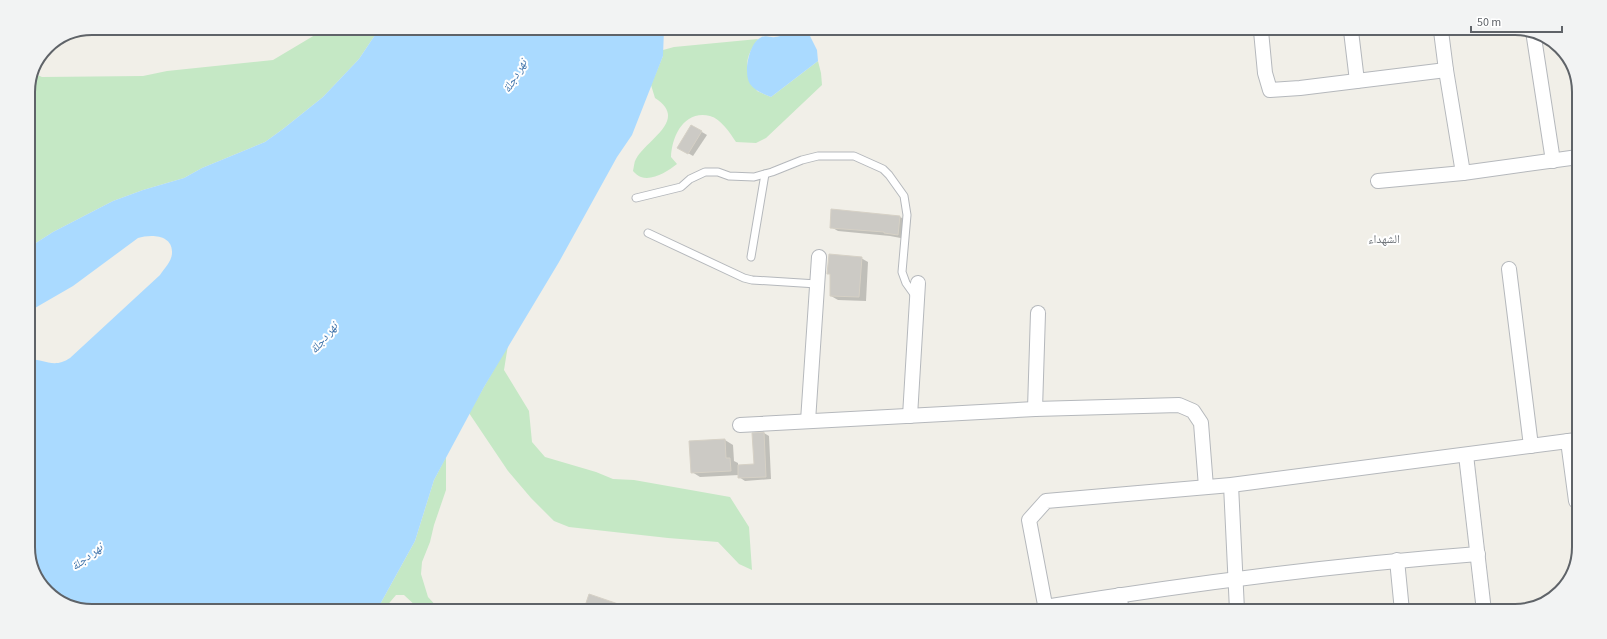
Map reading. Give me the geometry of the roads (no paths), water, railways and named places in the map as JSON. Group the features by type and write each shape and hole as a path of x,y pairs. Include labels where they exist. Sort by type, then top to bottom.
{"street":[{"path":"1261,35 1265,73 1270,90 1300,88 1446,70"},
{"path":"1352,35 1358,81"},
{"path":"1442,35 1463,173"},
{"path":"1534,38 1553,161"},
{"path":"1378,182 1463,173 1572,158"},
{"path":"808,421 819,257"},
{"path":"1509,269 1531,446"},
{"path":"910,416 918,283"},
{"path":"1035,409 1038,313"},
{"path":"740,425 1035,409 1171,405 1186,407 1198,416 1201,423 1206,487"},
{"path":"1044,604 1029,520 1046,501 1231,485 1572,441"},
{"path":"1466,455 1483,604"},
{"path":"1231,485 1237,604"},
{"path":"1068,604 1119,595 1397,560 1478,554"},
{"path":"1397,560 1401,604"},
{"path":"1119,595 1121,604"}],"lane":[{"path":"636,198 681,187 690,179 705,172 718,172 729,176 754,177 818,156 854,156 883,169 904,196 907,215 902,272 906,283 917,299"},
{"path":"751,257 765,174"},
{"path":"648,233 744,278 752,280 817,284"}],"water":[{"name":"نهر دجلة","path":"375,35 664,35 663,56 632,135 617,157 559,262 484,387 434,480 415,541 380,604 92,604 81,603 63,596 47,582 43,576 39,569 35,551 35,359 49,363 59,363 70,358 160,275 168,265 172,253 169,242 165,239 154,236 138,238 73,286 35,308 35,244 53,232 113,201 143,190 184,178 202,168 265,142 323,97 359,59"},
{"path":"782,35 810,35 817,50 818,61 771,97 757,90 750,84 747,66 750,52 756,41 766,36 777,37"}],"district":[{"name":"الشهداء","path":"1384,239"}]}
